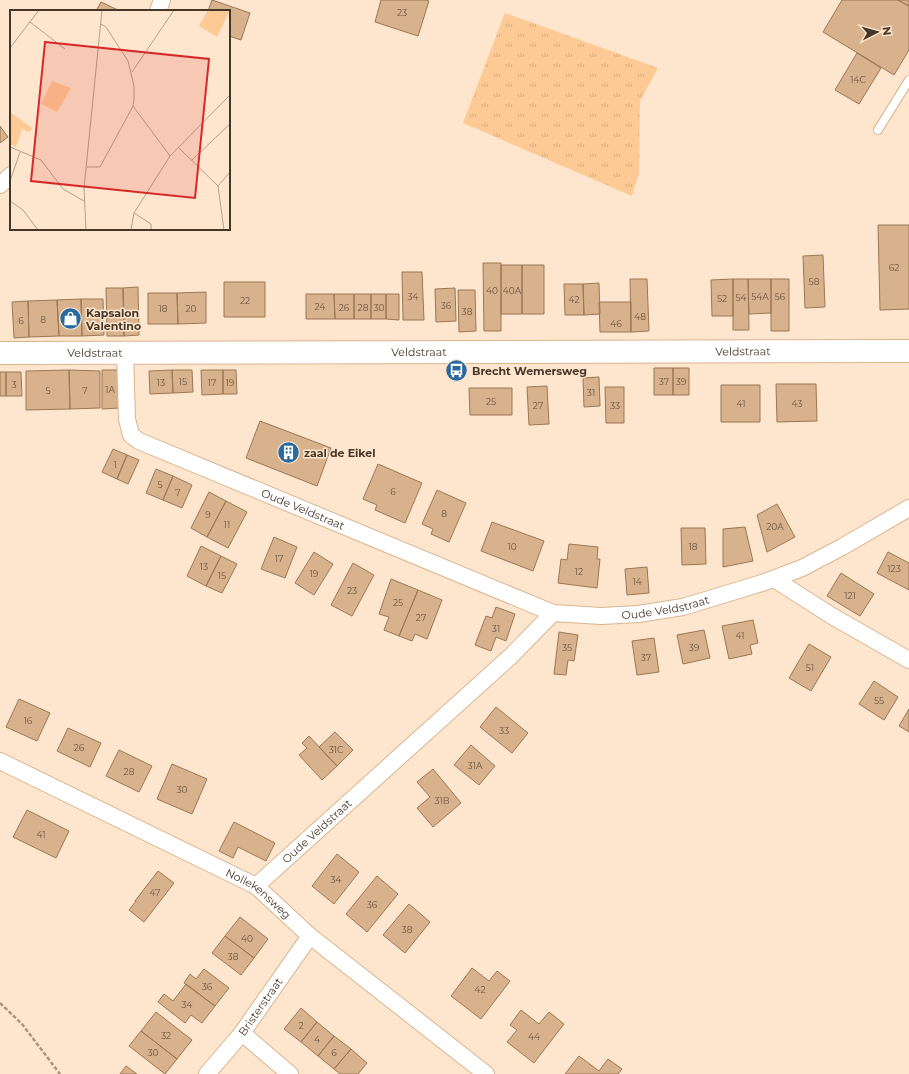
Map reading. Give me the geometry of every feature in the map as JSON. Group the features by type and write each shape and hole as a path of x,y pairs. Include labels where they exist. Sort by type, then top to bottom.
{"street":[{"path":"158,10 162,0"},
{"path":"0,185 10,176"},
{"name":"Veldstraat","path":"0,353 909,351"},
{"name":"Oude Veldstraat","path":"125,352 127,419 131,435 139,441 553,613 601,616 638,614 684,607 762,584 802,568 835,551 909,508"},
{"path":"774,579 832,616 909,660"},
{"name":"Oude Veldstraat","path":"256,886 511,656 553,613"},
{"name":"Nollekensweg","path":"0,761 256,886 310,936 486,1074"},
{"name":"Bristerstraat","path":"207,1074 242,1033 310,936"},
{"path":"242,1033 290,1074"}],"lane":[{"path":"878,130 909,80"}],"path":[{"path":"0,1003 22,1024 60,1074"}],"green space":[{"path":"505,13 658,68 640,101 639,173 632,196 463,123"}],"building":[{"path":"212,0 250,13 241,40 230,36 230,10 208,10"},
{"path":"381,0 429,1 418,36 375,22"},
{"path":"842,0 898,0 909,6 909,50 894,75 823,32"},
{"path":"898,0 909,0 909,6"},
{"path":"101,2 118,10 97,10"},
{"path":"857,53 881,68 859,104 835,90"},
{"path":"0,126 8,137 0,143"},
{"path":"878,225 909,225 909,309 880,310"},
{"path":"823,255 825,307 805,308 803,256"},
{"path":"483,263 501,263 501,331 484,331"},
{"path":"501,265 522,265 522,314 501,314"},
{"path":"522,265 544,265 544,314 522,314"},
{"path":"402,272 422,272 424,320 403,320"},
{"path":"630,279 647,279 649,331 631,332"},
{"path":"733,279 733,316 712,316 711,280"},
{"path":"733,279 748,279 749,330 733,330"},
{"path":"748,279 771,279 771,313 749,314"},
{"path":"771,279 789,279 789,331 771,331"},
{"path":"224,282 265,282 265,317 224,317"},
{"path":"599,283 600,314 584,315 583,284"},
{"path":"564,284 583,284 584,315 565,315"},
{"path":"138,287 139,335 124,336 123,288"},
{"path":"106,288 123,288 124,336 107,336"},
{"path":"455,288 456,321 436,322 435,289"},
{"path":"458,290 475,290 476,331 459,332"},
{"path":"206,292 206,323 178,324 177,293"},
{"path":"148,293 177,293 178,324 148,324"},
{"path":"306,294 334,294 335,319 306,319"},
{"path":"334,294 354,294 354,319 335,319"},
{"path":"354,294 371,294 371,319 354,319"},
{"path":"371,294 386,294 386,319 371,319"},
{"path":"386,294 399,294 399,320 386,319"},
{"path":"81,299 82,336 59,336 57,300"},
{"path":"81,299 103,299 104,335 82,336"},
{"path":"57,300 59,336 29,337 28,301"},
{"path":"28,301 29,337 14,338 12,302"},
{"path":"599,302 631,302 631,332 600,332"},
{"path":"654,368 673,368 673,395 654,395"},
{"path":"673,368 689,368 689,395 673,395"},
{"path":"69,370 70,409 26,410 26,371"},
{"path":"69,370 100,371 100,408 70,409"},
{"path":"102,370 119,370 119,408 102,409"},
{"path":"172,370 173,393 150,394 149,371"},
{"path":"172,370 192,370 193,392 173,393"},
{"path":"201,370 223,370 223,394 202,395"},
{"path":"223,370 236,370 237,394 223,394"},
{"path":"0,372 6,372 6,396 0,396"},
{"path":"6,372 21,372 22,396 6,396"},
{"path":"599,377 600,406 584,407 583,378"},
{"path":"776,384 816,384 817,421 777,422"},
{"path":"721,385 760,385 760,422 721,422"},
{"path":"547,386 549,424 529,425 527,387"},
{"path":"605,387 624,387 624,423 606,423"},
{"path":"469,388 512,388 512,415 470,415"},
{"name":"zaal de Eikel","path":"260,421 331,448 317,486 246,458"},
{"path":"113,449 127,455 117,479 102,472"},
{"path":"127,455 139,460 128,484 117,479"},
{"path":"378,464 422,483 405,523 375,510 377,505 363,499"},
{"path":"156,469 173,476 163,500 146,493"},
{"path":"173,476 192,485 182,508 163,500"},
{"path":"437,490 466,503 449,542 431,534 433,529 422,524"},
{"path":"209,492 226,501 207,537 191,528"},
{"path":"226,501 247,512 228,548 207,537"},
{"path":"777,504 795,537 767,552 757,515"},
{"path":"492,522 544,541 533,571 481,551"},
{"path":"745,527 753,561 723,567 723,529"},
{"path":"681,528 705,528 706,564 682,565"},
{"path":"274,537 297,547 285,578 261,569"},
{"path":"569,544 598,547 597,559 600,559 597,588 558,583 561,559 567,560"},
{"path":"201,546 221,556 206,586 187,576"},
{"path":"314,552 333,564 314,595 295,583"},
{"path":"888,552 909,563 909,590 877,573"},
{"path":"221,556 237,564 222,593 206,586"},
{"path":"353,563 374,575 352,616 331,605"},
{"path":"647,567 649,593 627,595 625,569"},
{"path":"841,573 874,594 860,616 827,596"},
{"path":"391,579 418,590 399,636 384,630 389,617 379,614"},
{"path":"418,590 442,600 427,639 415,634 412,641 399,636"},
{"path":"496,607 515,614 506,641 496,637 491,651 475,645 486,616 492,618"},
{"path":"753,620 758,643 750,645 752,654 729,659 722,626"},
{"path":"704,630 710,658 683,664 677,635"},
{"path":"559,632 578,635 574,661 568,660 566,675 554,674"},
{"path":"654,638 659,672 637,675 632,641"},
{"path":"809,644 831,657 811,691 789,678"},
{"path":"874,681 898,697 884,720 859,704"},
{"path":"19,699 50,713 37,741 6,727"},
{"path":"496,707 528,733 512,753 480,727"},
{"path":"909,709 909,732 899,726"},
{"path":"68,728 101,743 90,767 57,751"},
{"path":"335,732 353,750 337,766 319,747"},
{"path":"309,736 337,766 322,780 299,755 307,748 302,743"},
{"path":"471,745 495,766 479,785 454,765"},
{"path":"119,750 152,766 139,792 106,776"},
{"path":"172,764 207,779 192,814 157,799"},
{"path":"433,769 461,803 433,827 417,808 430,797 417,782"},
{"path":"27,810 69,831 56,858 13,837"},
{"path":"234,822 275,843 266,861 238,847 233,858 219,851"},
{"path":"337,854 359,872 334,904 312,886"},
{"path":"158,871 174,883 144,922 129,910"},
{"path":"377,876 398,894 367,932 346,914"},
{"path":"409,904 430,922 405,953 383,935"},
{"path":"240,917 268,939 254,958 225,936"},
{"path":"225,936 254,958 241,975 212,953"},
{"path":"472,968 489,981 497,971 510,981 481,1019 451,996"},
{"path":"204,969 229,988 215,1006 184,983 190,974 196,979"},
{"path":"186,984 215,1006 202,1023 191,1015 185,1023 158,1002 164,994 173,1001"},
{"path":"301,1008 317,1022 301,1042 284,1029"},
{"path":"521,1010 539,1024 549,1012 564,1024 534,1063 507,1042 517,1030 510,1025"},
{"path":"156,1012 192,1040 177,1059 141,1031"},
{"path":"317,1022 334,1036 318,1056 301,1042"},
{"path":"141,1031 177,1059 165,1074 129,1046"},
{"path":"334,1036 351,1049 334,1069 318,1056"},
{"path":"351,1049 367,1063 358,1074 340,1074 334,1069"},
{"path":"579,1056 599,1071 608,1059 622,1069 618,1074 565,1074"},
{"path":"126,1066 137,1074 120,1074"}],"place":[{"name":"Kapsalon Valentino","path":"71,319"},
{"name":"Brecht Wemersweg","path":"457,371"},
{"name":"zaal de Eikel","path":"289,453"}]}
